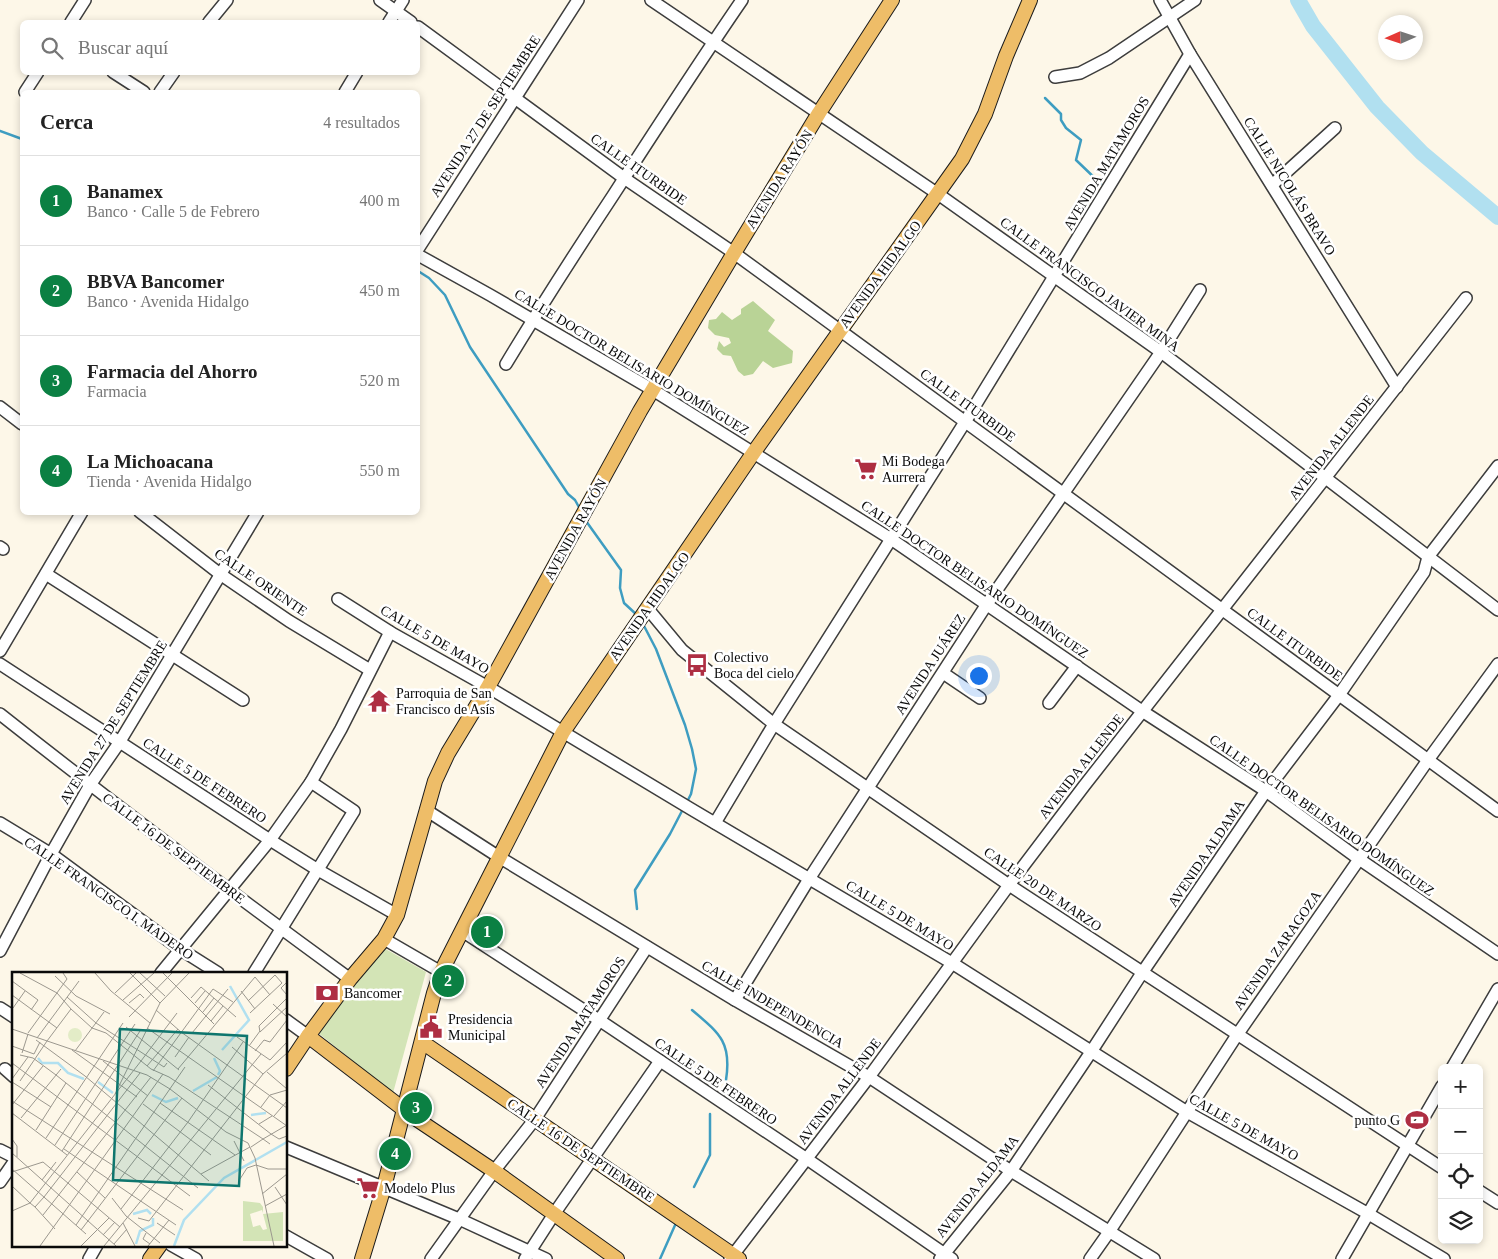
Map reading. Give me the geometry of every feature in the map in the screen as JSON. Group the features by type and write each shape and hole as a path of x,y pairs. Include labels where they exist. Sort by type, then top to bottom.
{"main road":[{"name":"AVENIDA RAYÓN","path":"288,1066 350,979 384,939 397,915 435,781 448,753 488,687 653,390 819,114 892,0"},
{"name":"AVENIDA HIDALGO","path":"362,1259 384,1187 441,972 563,732 754,452 962,159 985,114 1006,56 1030,0"},
{"path":"308,1036 404,1111 494,1171 617,1259"},
{"name":"CALLE 16 DE SEPTIEMBRE","path":"422,1042 734,1258"},
{"path":"150,1259 159,1246"}],"street":[{"path":"72,20 85,0"},
{"path":"211,20 227,0"},
{"path":"380,0 408,20"},
{"path":"390,20 403,0"},
{"name":"AVENIDA 27 DE SEPTIEMBRE","path":"420,246 578,0"},
{"name":"CALLE FRANCISCO JAVIER MINA","path":"651,0 938,194 1161,352 1498,610"},
{"path":"506,364 624,178 742,0"},
{"name":"CALLE NICOLÁS BRAVO","path":"1160,0 1190,54 1397,387"},
{"path":"1055,77 1080,73 1109,58 1195,0"},
{"name":"CALLE ITURBIDE","path":"420,29 624,178 734,253 1498,810"},
{"name":"AVENIDA MATAMOROS","path":"715,823 774,724 965,422 1190,54"},
{"path":"27,90 36,75"},
{"path":"118,75 141,90"},
{"path":"161,90 172,75"},
{"path":"346,90 355,75"},
{"path":"1272,185 1335,128"},
{"name":"CALLE DOCTOR BELISARIO DOMÍNGUEZ","path":"420,256 533,319 653,390 891,539 1142,711 1266,791 1359,859 1498,954"},
{"name":"AVENIDA JUÁREZ","path":"736,1000 809,879 916,712 987,604 1161,352 1200,290"},
{"name":"AVENIDA ALLENDE","path":"734,1258 869,1078 1009,885 1142,711 1466,298"},
{"path":"0,407 20,422"},
{"name":"AVENIDA ALDAMA","path":"945,1257 1011,1171 1142,973 1266,791 1339,694 1424,572 1428,557 1498,466"},
{"path":"0,651 80,515"},
{"name":"CALLE ORIENTE","path":"144,515 220,574 370,670"},
{"name":"AVENIDA 27 DE SEPTIEMBRE","path":"0,951 50,854 90,785 119,742 256,515"},
{"path":"46,574 243,700"},
{"name":"CALLE 5 DE MAYO","path":"338,599 390,632 488,687 952,963 1186,1112 1367,1213 1444,1259"},
{"name":"CALLE 20 DE MARZO","path":"647,610 682,650 774,724 1009,885 1438,1166"},
{"path":"162,972 270,840 311,782 341,729 390,632"},
{"name":"CALLE 5 DE FEBRERO","path":"0,664 270,840 397,915"},
{"name":"AVENIDA ZARAGOZA","path":"1090,1259 1237,1035 1428,760 1498,664"},
{"path":"1049,703 1078,666"},
{"path":"942,673 980,698"},
{"name":"CALLE 16 DE SEPTIEMBRE","path":"0,714 90,785 350,979"},
{"path":"255,972 354,811 311,782"},
{"name":"CALLE INDEPENDENCIA","path":"426,810 499,857 869,1078 1011,1171 1154,1259"},
{"name":"CALLE FRANCISCO I. MADERO","path":"0,823 50,854 180,949 216,972"},
{"name":"CALLE 5 DE FEBRERO","path":"462,931 807,1159 945,1257"},
{"path":"384,939 441,972"},
{"name":"AVENIDA MATAMOROS","path":"431,1259 494,1171 535,1119 647,946"},
{"path":"1454,1064 1498,989"},
{"path":"0,1008 12,1016"},
{"path":"288,1021 308,1036"},
{"path":"527,1255 660,1061"},
{"path":"1342,1259 1438,1093"},
{"path":"288,1149 460,1219 527,1255 546,1259"},
{"path":"0,1150 12,1156"},
{"path":"0,1182 12,1165"},
{"path":"1483,1194 1498,1203"},
{"path":"288,1237 327,1259"},
{"path":"89,1259 96,1246"},
{"path":"173,1246 196,1259"}],"green space":[{"path":"753,301 775,320 768,331 793,351 792,363 773,368 763,361 753,374 744,376 738,371 731,356 723,355 717,349 719,341 724,347 731,343 729,338 715,335 708,328 709,320 716,319 722,312 732,320 741,314 741,309"},
{"path":"382,947 426,972 393,1093 317,1032"}],"waterway":[{"path":"1298,0 1313,26 1377,107 1422,153 1498,217"},
{"path":"1045,98 1061,114 1061,120 1066,128 1081,140 1076,160 1101,184"},
{"path":"0,131 20,138"},
{"path":"420,272 429,278 445,295 470,347 568,494 575,500 580,509"},
{"path":"586,521 621,570 620,588 624,603 637,615"},
{"path":"643,624 656,649 685,725 692,749 696,769 691,794 687,802"},
{"path":"637,909 635,890 670,834 683,809"},
{"path":"692,1010 710,1025 725,1047 727,1056 726,1080"},
{"path":"694,1187 710,1155 710,1114"},
{"path":"660,1259 676,1223"}],"place":[{"name":"Mi Bodega Aurrera","path":"866,469"},
{"name":"Colectivo Boca del cielo","path":"697,665"},
{"name":"Parroquia de San Francisco de Asís","path":"379,701"},
{"name":"Banamex","path":"487,932"},
{"name":"BBVA Bancomer","path":"448,981"},
{"name":"Bancomer","path":"327,993"},
{"name":"Presidencia Municipal","path":"431,1027"},
{"name":"Farmacia del Ahorro","path":"416,1108"},
{"name":"punto G","path":"1417,1120"},
{"name":"La Michoacana","path":"395,1154"},
{"name":"Modelo Plus","path":"368,1188"}]}
